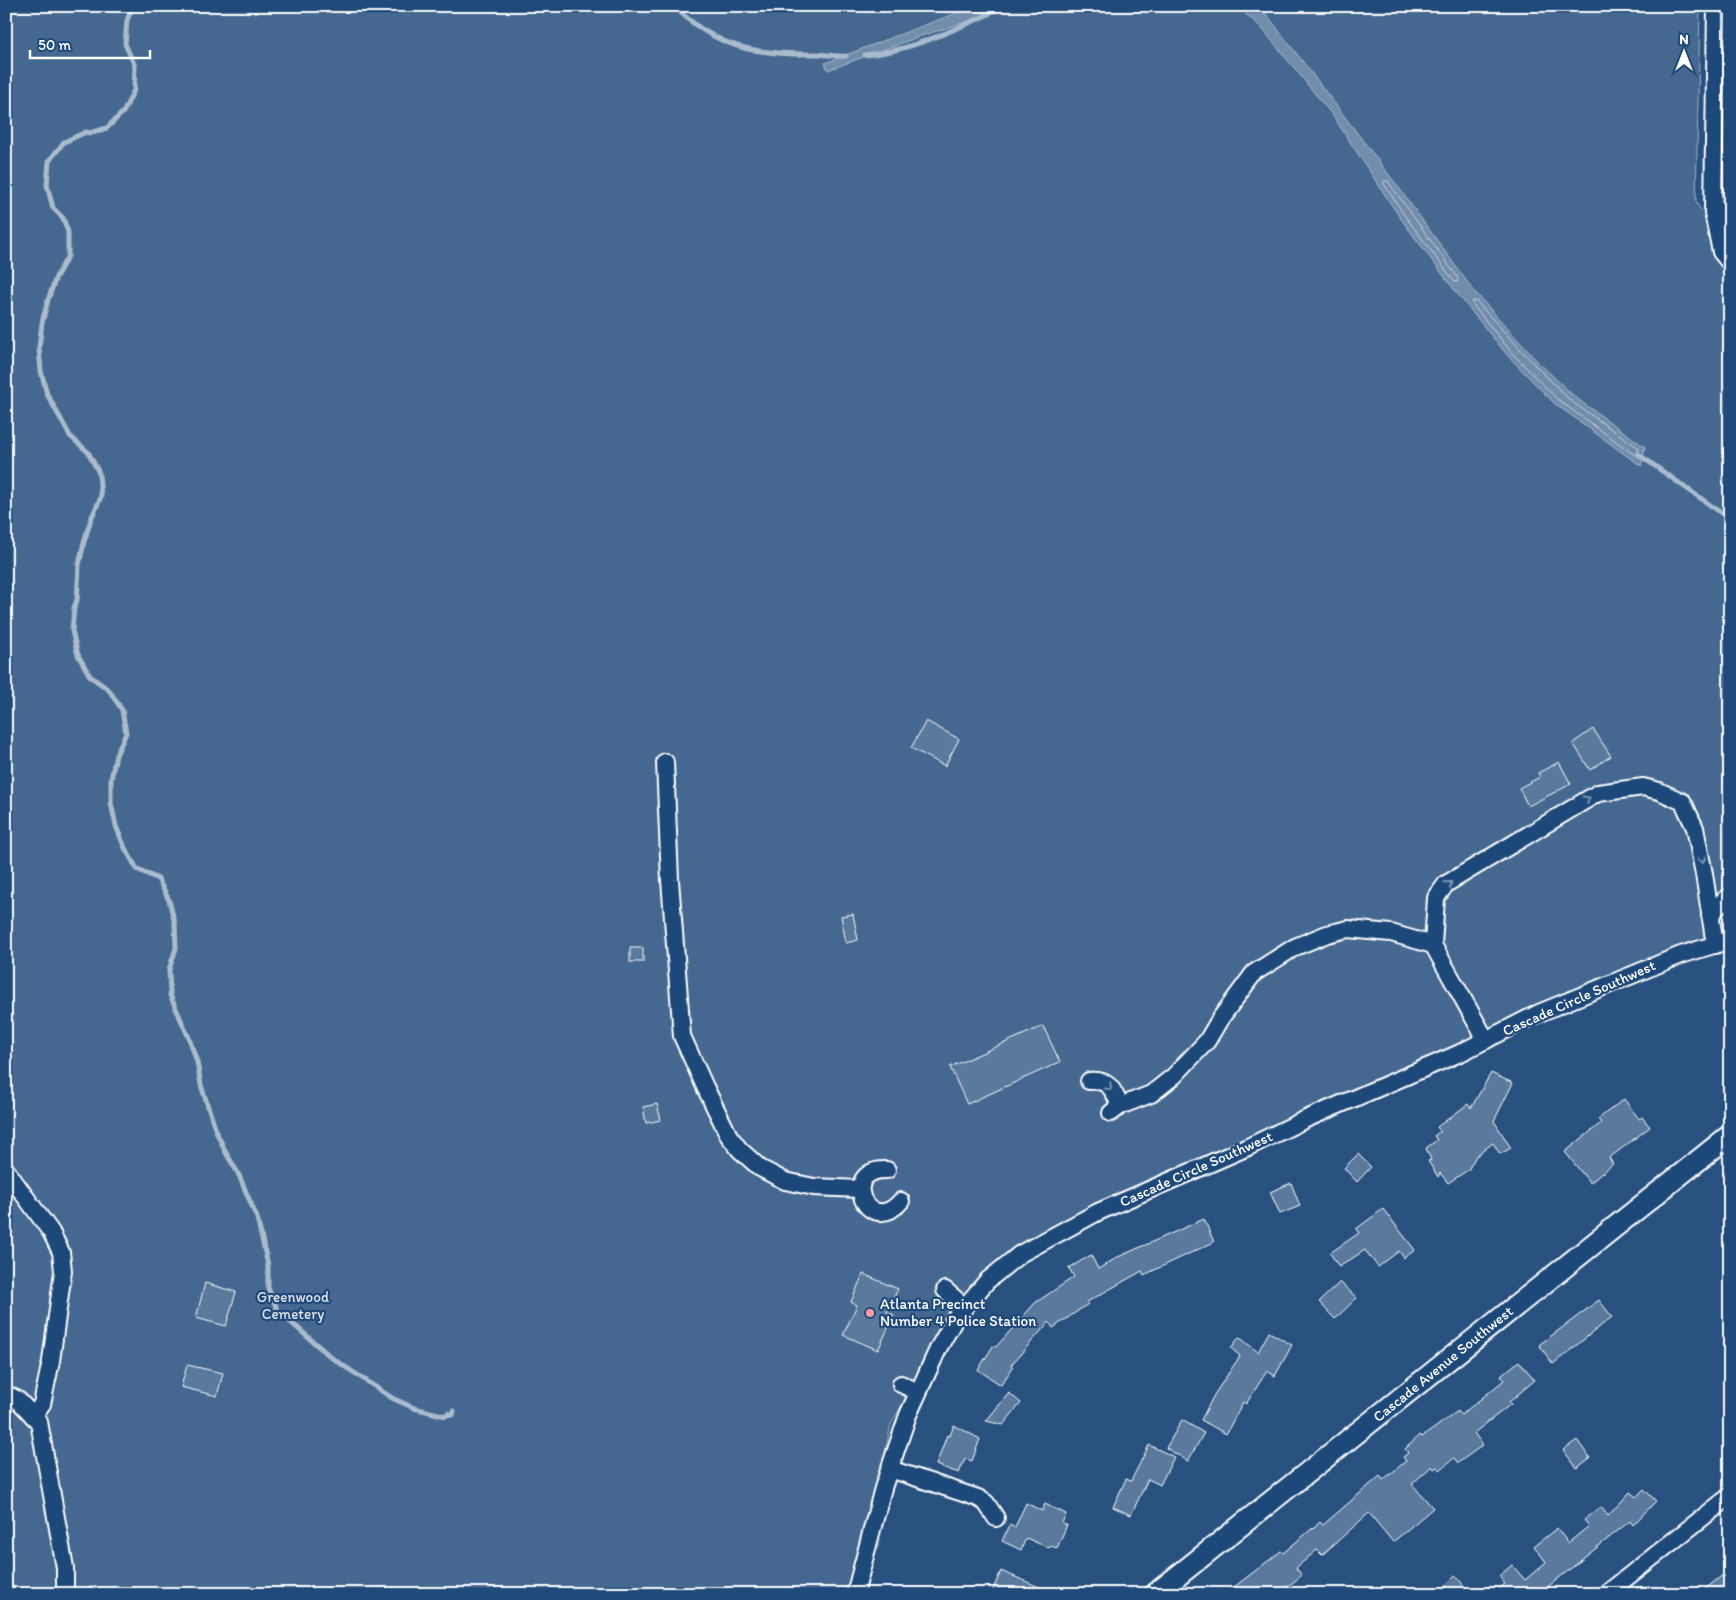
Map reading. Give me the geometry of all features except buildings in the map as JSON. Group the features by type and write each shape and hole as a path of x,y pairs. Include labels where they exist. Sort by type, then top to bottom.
{"main road":[{"name":"Cascade Avenue Southwest","path":"1155,1594 1730,1135"}],"street":[{"path":"1716,6 1713,212 1721,252 1730,262"},
{"path":"1713,212 1730,208"},
{"path":"665,762 670,880 682,1036 704,1087 729,1136 740,1150 760,1168 792,1183 814,1187 860,1189"},
{"path":"1486,1040 1433,945 1436,898 1446,884 1598,793 1643,787 1683,802 1695,828 1710,916 1722,943"},
{"path":"1710,916 1730,896"},
{"path":"1089,1081 1100,1080 1112,1088 1115,1109 1151,1094 1174,1076 1207,1041 1220,1019 1254,973 1295,947 1327,934 1348,928 1391,933 1433,945"},
{"name":"Cascade Circle Southwest","path":"855,1594 883,1488 908,1415 939,1347 956,1317 987,1281 1020,1254 1098,1212 1248,1147 1306,1118 1460,1053 1539,1013 1681,955 1722,943"},
{"path":"6,1170 51,1232 61,1252 63,1271 50,1361 42,1404 33,1416"},
{"path":"887,1170 869,1173 863,1180 860,1189 862,1199 867,1207 876,1212 885,1212 894,1208 901,1201"},
{"path":"945,1290 965,1307"},
{"path":"900,1384 918,1392"},
{"path":"6,1394 18,1400 39,1422 65,1568 65,1594"},
{"path":"890,1469 978,1498 986,1502 996,1518"},
{"path":"1606,1594 1730,1496"}],"green space":[{"name":"Greenwood Cemetery","path":"6,6 1700,6 1696,202 1730,257 1730,939 1621,980 1044,1243 953,1320 891,1424 855,1594 6,1594"}],"water":[{"path":"975,6 1016,6 921,36 828,70 825,63"},
{"path":"1236,6 1261,7 1396,184 1473,290 1537,361 1576,398 1645,447 1641,466 1554,403 1508,356 1459,296 1401,219 1333,116 1261,27"}],"waterway":[{"path":"133,6 127,20 125,44 135,66 134,90 124,111 107,128 90,133 86,132 64,142 49,161 47,185 53,208 63,218 68,232 68,256 56,277 48,300 42,323 39,347 41,371 47,394 70,436 88,452 99,473 101,497 91,519 79,565 77,600 74,608 72,631 78,655 90,676 109,690 122,710 126,733 116,755 111,779 111,803 116,826 125,848 137,869 158,879 169,900 175,924 176,948 169,970 170,995 189,1038 197,1062 201,1085 216,1131 238,1173 257,1218 268,1265 268,1288 278,1311 332,1358 392,1398 414,1408 446,1416 448,1413 453,1415 454,1411"},
{"path":"674,6 706,32 722,40 756,51 846,56"},
{"path":"865,55 897,50 913,45 944,34 989,14"},
{"path":"1638,454 1730,519"}],"place":[{"name":"Atlanta Precinct Number 4 Police Station","path":"870,1313"}]}
